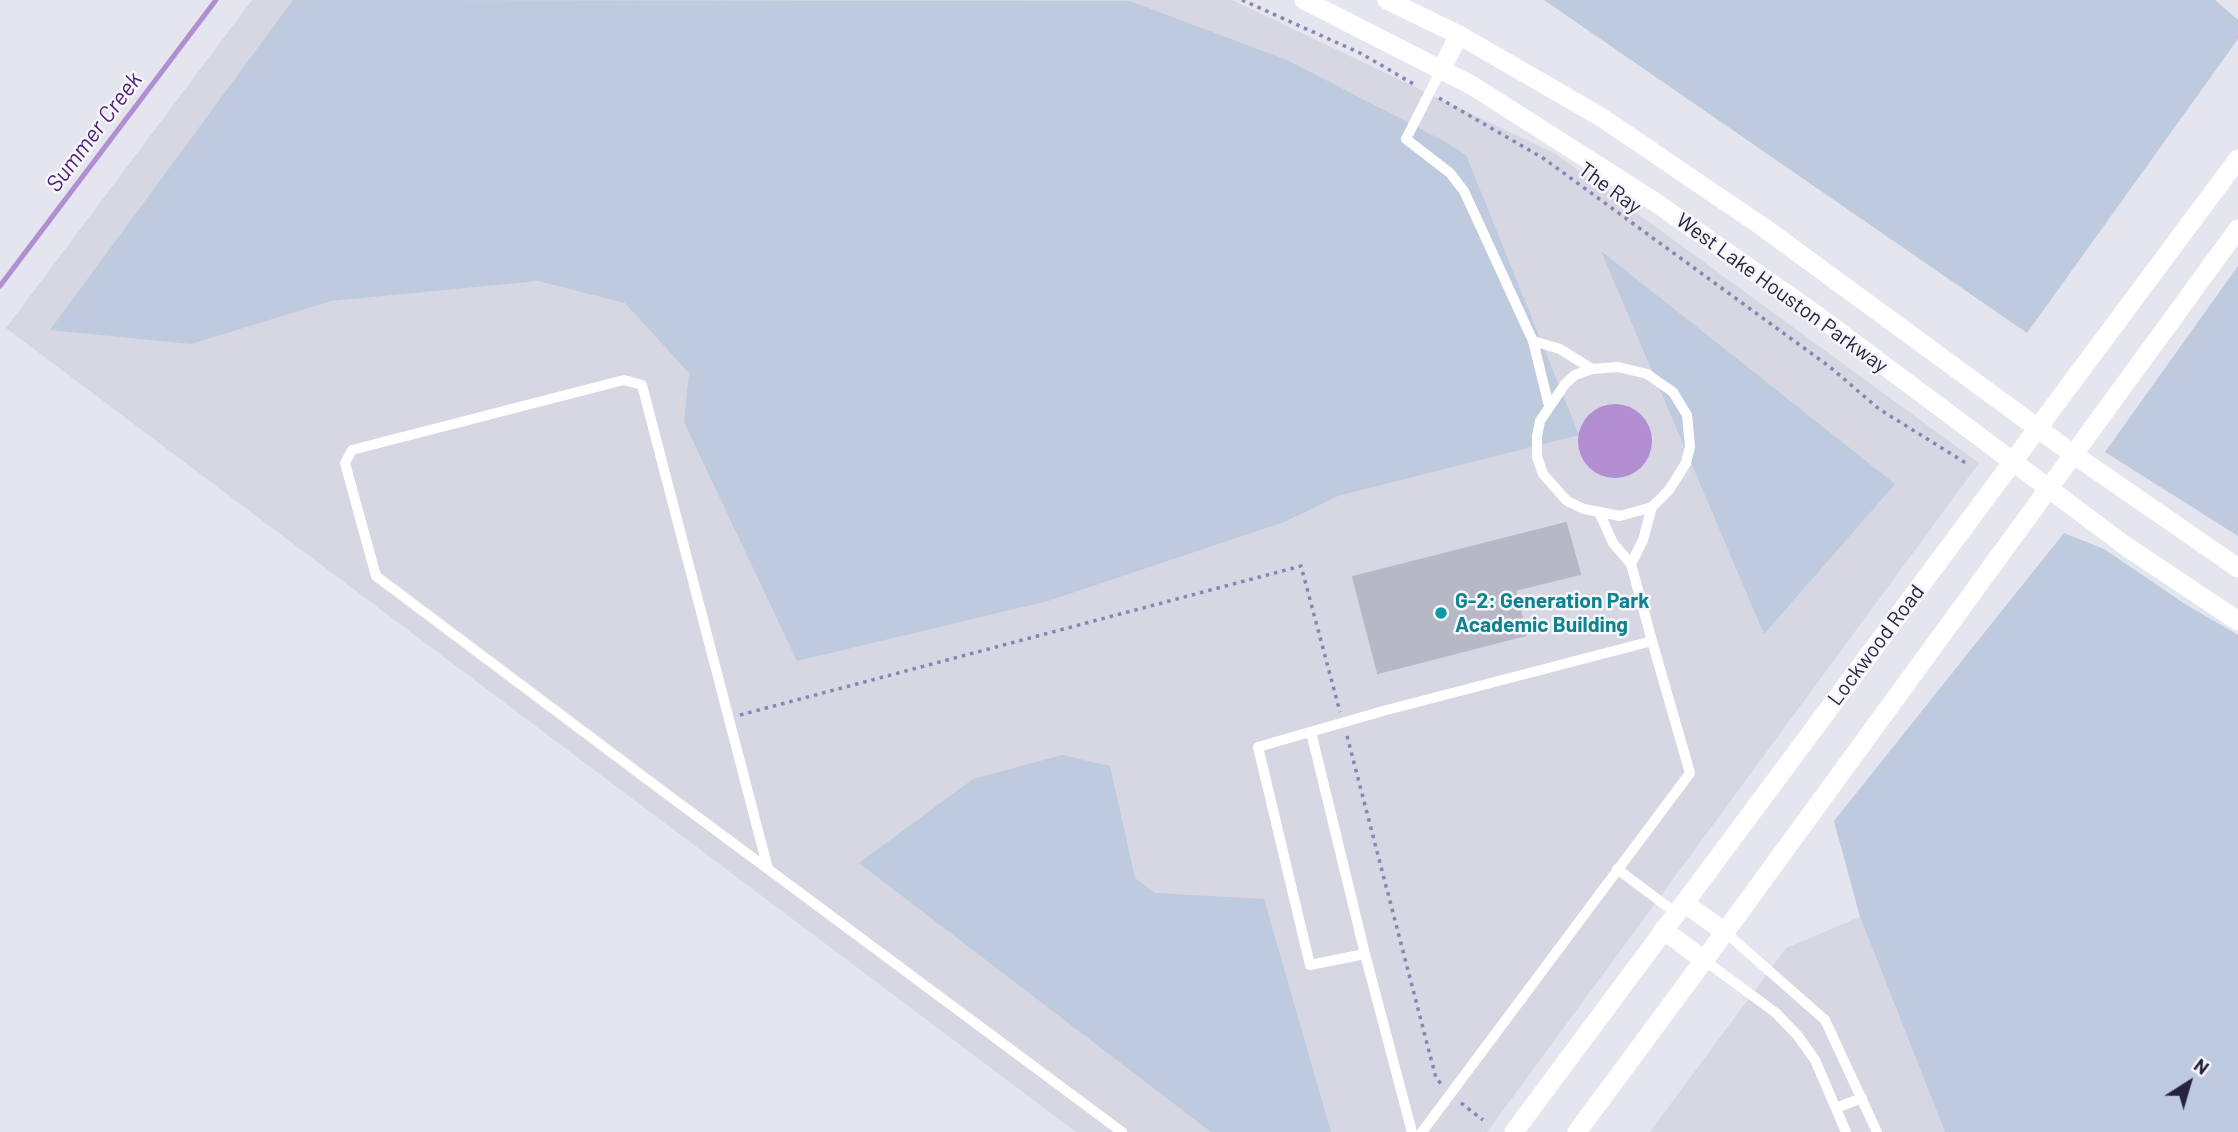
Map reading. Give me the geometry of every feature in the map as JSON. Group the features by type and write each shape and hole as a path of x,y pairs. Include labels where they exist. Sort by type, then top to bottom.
{"main road":[{"name":"West Lake Houston Parkway","path":"1304,0 1473,86 1655,202 1818,316 2149,562 2238,621"},
{"name":"West Lake Houston Parkway","path":"1387,0 1459,35 1601,117 1763,227 2073,454 2238,568"},
{"path":"1441,70 1459,35"},
{"name":"Lockwood Road","path":"1514,1132 2238,159"},
{"path":"1577,1132 2238,229"},
{"path":"1680,908 1725,932"},
{"path":"1663,930 1704,961"}],"lane":[{"path":"1441,70 1406,139 1450,173 1464,191 1533,341 1549,406"},
{"path":"1533,341 1560,349 1592,369"},
{"path":"1618,367 1647,374 1673,392 1687,415 1690,447 1686,463 1669,490 1652,507 1620,516 1600,514 1567,501 1543,474 1538,457 1537,436 1540,421 1575,375 1592,369 1618,367"},
{"path":"768,869 642,385 624,380 352,450 345,463 376,576 768,869 1122,1132"},
{"path":"1631,564 1643,540 1652,507"},
{"path":"1422,1132 1690,773 1631,564 1613,543 1600,514"},
{"path":"1365,954 1310,965 1258,747 1652,641"},
{"path":"1311,732 1412,1132"},
{"path":"1617,869 1680,908"},
{"path":"1725,932 1825,1020 1877,1132"},
{"path":"1704,961 1776,1013 1798,1036 1815,1059 1846,1132"},
{"path":"1836,1108 1862,1098"}],"path":[{"name":"The Ray","path":"1242,0 1360,53 1543,158 1830,367 1879,409 1969,465"},
{"path":"728,718 1301,566 1436,1078 1450,1096 1483,1119"}],"shaded area":[{"path":"252,0 1232,0 1556,154 1979,463 1487,1132 1076,1132 6,328"},
{"path":"293,0 1130,1 1287,60 1466,155 1579,435 1338,496 1284,522 1048,601 797,661 684,422 689,373 625,303 538,281 331,301 191,344 50,330"},
{"path":"1544,0 2215,0 2238,20 2238,39 2027,333"},
{"path":"1601,251 1895,484 1764,634"},
{"path":"2238,266 2238,536 2105,452"},
{"path":"1615,404 1629,407 1641,415 1649,427 1652,441 1649,455 1641,467 1629,475 1615,478 1601,475 1589,467 1581,455 1578,441 1581,427 1589,415 1601,407"},
{"path":"2064,533 2104,549 2185,604 2238,635 2238,1132 1945,1132 1860,917 1834,821"},
{"path":"1062,755 1110,766 1135,878 1155,893 1264,899 1331,1132 1211,1132 859,863 973,779"},
{"path":"1860,917 1945,1132 1650,1132 1786,948"}],"building":[{"name":"G-2: Generation Park Academic Building","path":"1566,523 1580,574 1515,590 1526,635 1378,673 1353,577"}],"waterway":[{"name":"Summer Creek","path":"0,286 216,0"}],"place":[{"name":"G-2: Generation Park Academic Building","path":"1441,613"}]}
